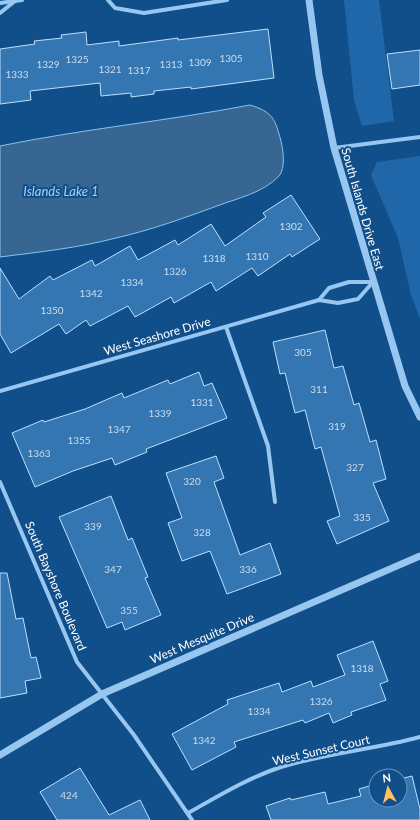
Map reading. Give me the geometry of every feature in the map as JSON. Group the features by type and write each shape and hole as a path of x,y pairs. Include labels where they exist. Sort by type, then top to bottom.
{"street":[{"path":"0,3 22,0"},
{"path":"108,0 115,8 144,13 227,0"},
{"name":"South Islands Drive East","path":"309,0 319,75 334,148 405,386 420,417"},
{"path":"0,12 15,1"},
{"path":"334,148 420,137"},
{"name":"West Seashore Drive","path":"319,300 329,288 349,282 373,282"},
{"name":"West Seashore Drive","path":"0,391 319,300 338,303 358,299 373,282"},
{"path":"226,327 268,446 275,502"},
{"name":"South Bayshore Boulevard","path":"0,482 77,662 134,735 192,820"},
{"name":"West Mesquite Drive","path":"0,755 102,694 420,556"},
{"name":"West Sunset Court","path":"188,813 245,781 278,768 390,745 420,737"}],"shaded area":[{"path":"344,0 379,0 394,121 362,126 354,100"},
{"path":"420,156 420,319 411,295 398,238 371,175 377,162"}],"water":[{"name":"Islands Lake 1","path":"250,105 264,110 272,117 277,127 282,145 283,168 279,176 266,187 155,228 129,235 73,247 0,257 0,146"}],"building":[{"path":"268,29 274,78 191,89 191,87 154,91 154,94 131,97 131,93 101,96 100,83 30,91 31,100 0,104 0,49 35,44 34,41 62,38 61,35 86,32 87,45 119,41 119,46 178,38 178,40"},
{"path":"420,50 420,85 392,89 387,54"},
{"path":"291,195 320,239 292,257 290,254 258,276 252,268 216,291 211,282 174,303 171,297 135,317 128,306 90,326 86,320 66,334 59,324 11,353 0,334 0,268 19,299 50,276 53,280 92,260 95,266 130,246 138,260 175,240 178,245 211,224 225,246 266,217 263,213"},
{"path":"325,330 334,368 343,366 354,405 359,403 370,442 376,440 386,479 373,483 389,521 337,544 327,521 340,516 321,447 315,449 305,410 295,413 285,373 280,374 273,342"},
{"path":"199,372 204,386 212,383 227,418 146,449 147,452 115,465 112,458 73,471 35,487 12,433 43,420 44,422 85,409 122,393 124,398 168,380 170,384"},
{"path":"216,456 224,478 214,482 240,555 270,543 281,574 227,594 210,551 182,561 168,523 182,518 166,473"},
{"path":"111,496 128,540 132,538 148,577 145,578 161,615 125,630 122,622 107,628 59,517"},
{"path":"0,573 7,573 16,619 23,618 31,658 36,657 41,678 25,681 27,693 0,698"},
{"path":"373,641 388,681 380,684 386,700 351,712 352,715 333,723 329,713 305,723 303,720 234,742 236,747 192,770 172,734 228,704 227,700 279,683 282,692 311,681 313,687 345,675 337,655"},
{"path":"80,768 109,815 140,800 150,820 57,820 40,792"},
{"path":"412,776 420,809 420,820 271,820 266,806 290,798 291,800 325,792 328,804 361,796 359,789 368,786 368,808 408,808 408,777"}]}
